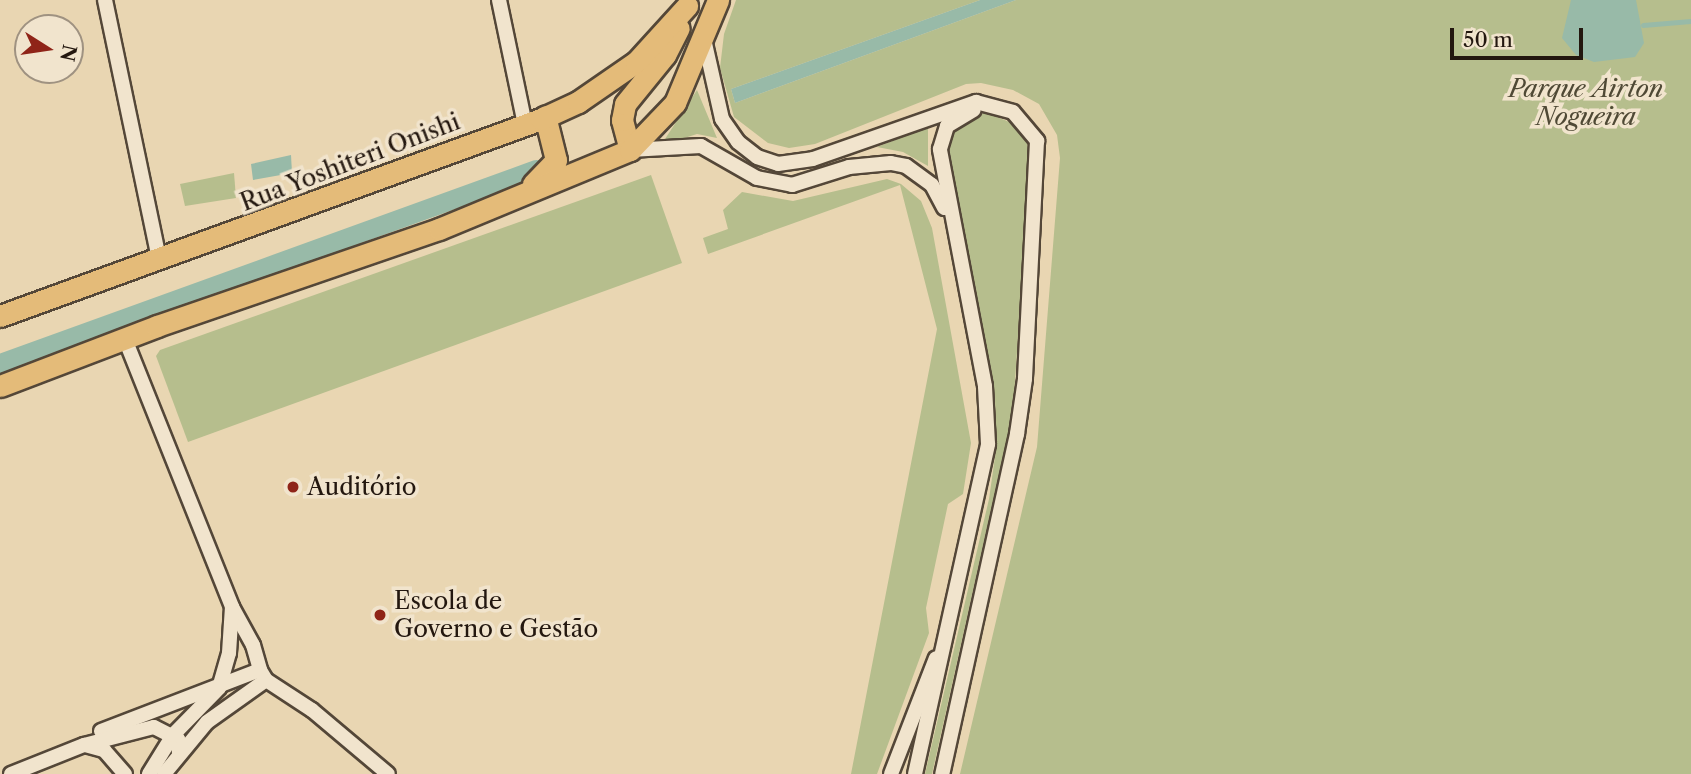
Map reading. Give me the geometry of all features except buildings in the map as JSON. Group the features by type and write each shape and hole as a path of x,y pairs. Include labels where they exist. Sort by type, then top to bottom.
{"main road":[{"path":"0,386 515,198 630,150 675,103 705,39 718,0"},
{"name":"Rua Yoshiteri Onishi","path":"0,316 525,124 578,102 636,62 689,3"},
{"path":"630,150 622,120 625,104 666,55 689,3"},
{"path":"515,198 554,165 545,116"}],"street":[{"path":"104,0 159,259"},
{"path":"499,0 525,124"},
{"path":"705,39 722,119 738,142 778,164 813,159 953,107 976,102 1000,107 1027,124 1038,152 1025,379 1017,434 942,774"},
{"path":"915,774 985,472 988,414 953,236 941,161 942,135 957,116 1000,107"},
{"path":"630,150 701,146 757,177 792,186 863,164 906,166 932,185 953,236"},
{"path":"125,339 232,607 253,645 263,675 312,710 388,774"},
{"path":"149,774 173,735 219,688 229,653 232,607"},
{"path":"891,774 954,614"},
{"path":"84,745 97,733 219,688 263,675"},
{"path":"164,774 207,722 263,675"},
{"path":"11,774 84,745 154,727 178,739 179,754"},
{"path":"84,745 104,750 125,774"}],"green space":[{"name":"Parque Airton Nogueira","path":"736,0 980,0 731,89 735,103 1016,0 1691,0 1691,774 960,774 1037,447 1060,158 1057,135 1039,104 1013,90 981,83 966,84 815,144 789,148 768,143 734,117 720,68 724,34"},
{"path":"697,90 717,138 697,134 675,141 665,139"},
{"path":"987,113 1017,125 1027,142 1030,159 1013,411 932,774 925,774 989,499 996,450 995,399 946,161 948,132 969,115"},
{"path":"928,127 928,166 903,152 877,147"},
{"path":"234,173 236,198 185,206 180,184"},
{"path":"651,175 682,263 188,442 156,356 160,350"},
{"path":"887,179 901,184 921,201 932,228 971,443 963,494 948,504 926,608 929,633 877,774 851,774 937,329 900,185 708,254 703,238 728,229 723,210 742,192 793,201"}],"shaded area":[{"path":"980,0 1016,0 735,103 731,89"},
{"path":"1571,0 1636,0 1644,43 1635,57 1594,62 1576,55 1562,38"},
{"path":"291,155 292,173 253,180 251,164"}],"waterway":[{"path":"1643,25 1691,21"},
{"path":"0,363 536,169"}],"place":[{"name":"Auditório","path":"293,487"},
{"name":"Escola de Governo e Gestão","path":"380,615"}]}
